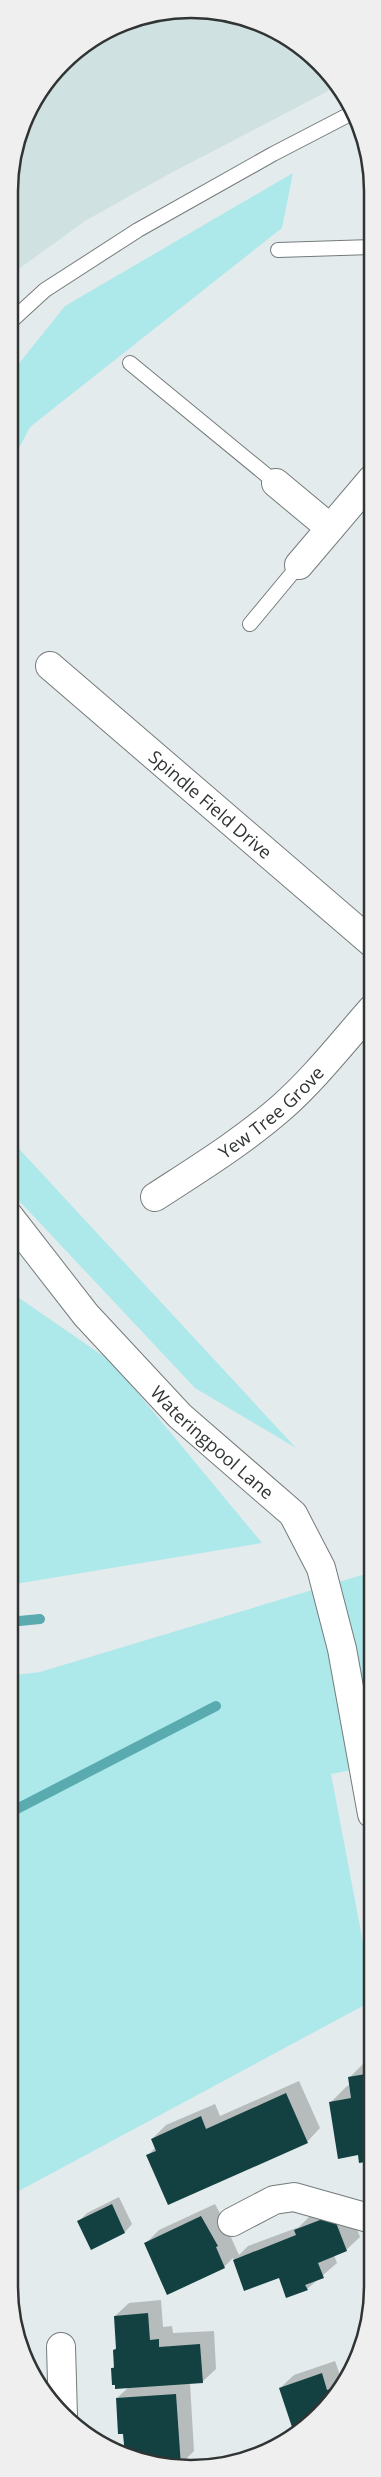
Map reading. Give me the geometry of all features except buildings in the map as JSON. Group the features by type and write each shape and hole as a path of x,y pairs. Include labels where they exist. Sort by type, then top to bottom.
{"street":[{"path":"276,483 330,528"},
{"path":"300,565 363,490"},
{"name":"Spindle Field Drive","path":"50,666 363,935"},
{"name":"Yew Tree Grove","path":"155,1197 218,1156 281,1108 304,1086 363,1019"},
{"name":"Wateringpool Lane","path":"18,1228 86,1315 180,1416 293,1514 321,1568 342,1649 363,1768"},
{"path":"232,2222 274,2200 294,2197 363,2216"},
{"path":"61,2347 63,2403"}],"lane":[{"path":"18,315 45,290 129,235 239,172 347,116"},
{"path":"278,250 363,247"},
{"path":"130,363 276,483"},
{"path":"250,624 300,565"}],"shaded area":[{"path":"202,18 235,23 267,35 296,53 313,68 331,90 169,174 85,221 18,269 18,179 23,146 31,124 53,85 76,60 104,41 146,23 168,19"},
{"path":"293,173 282,228 30,427 18,450 18,365 65,306"},
{"path":"18,1148 296,1448 195,1388 18,1200"},
{"path":"18,1297 112,1362 262,1543 18,1584"},
{"path":"363,1575 363,1768 331,1774 363,1943 363,2006 18,2191 18,1675 40,1672"}],"waterway":[{"path":"18,1621 40,1619"},
{"path":"18,1808 216,1706"}]}
